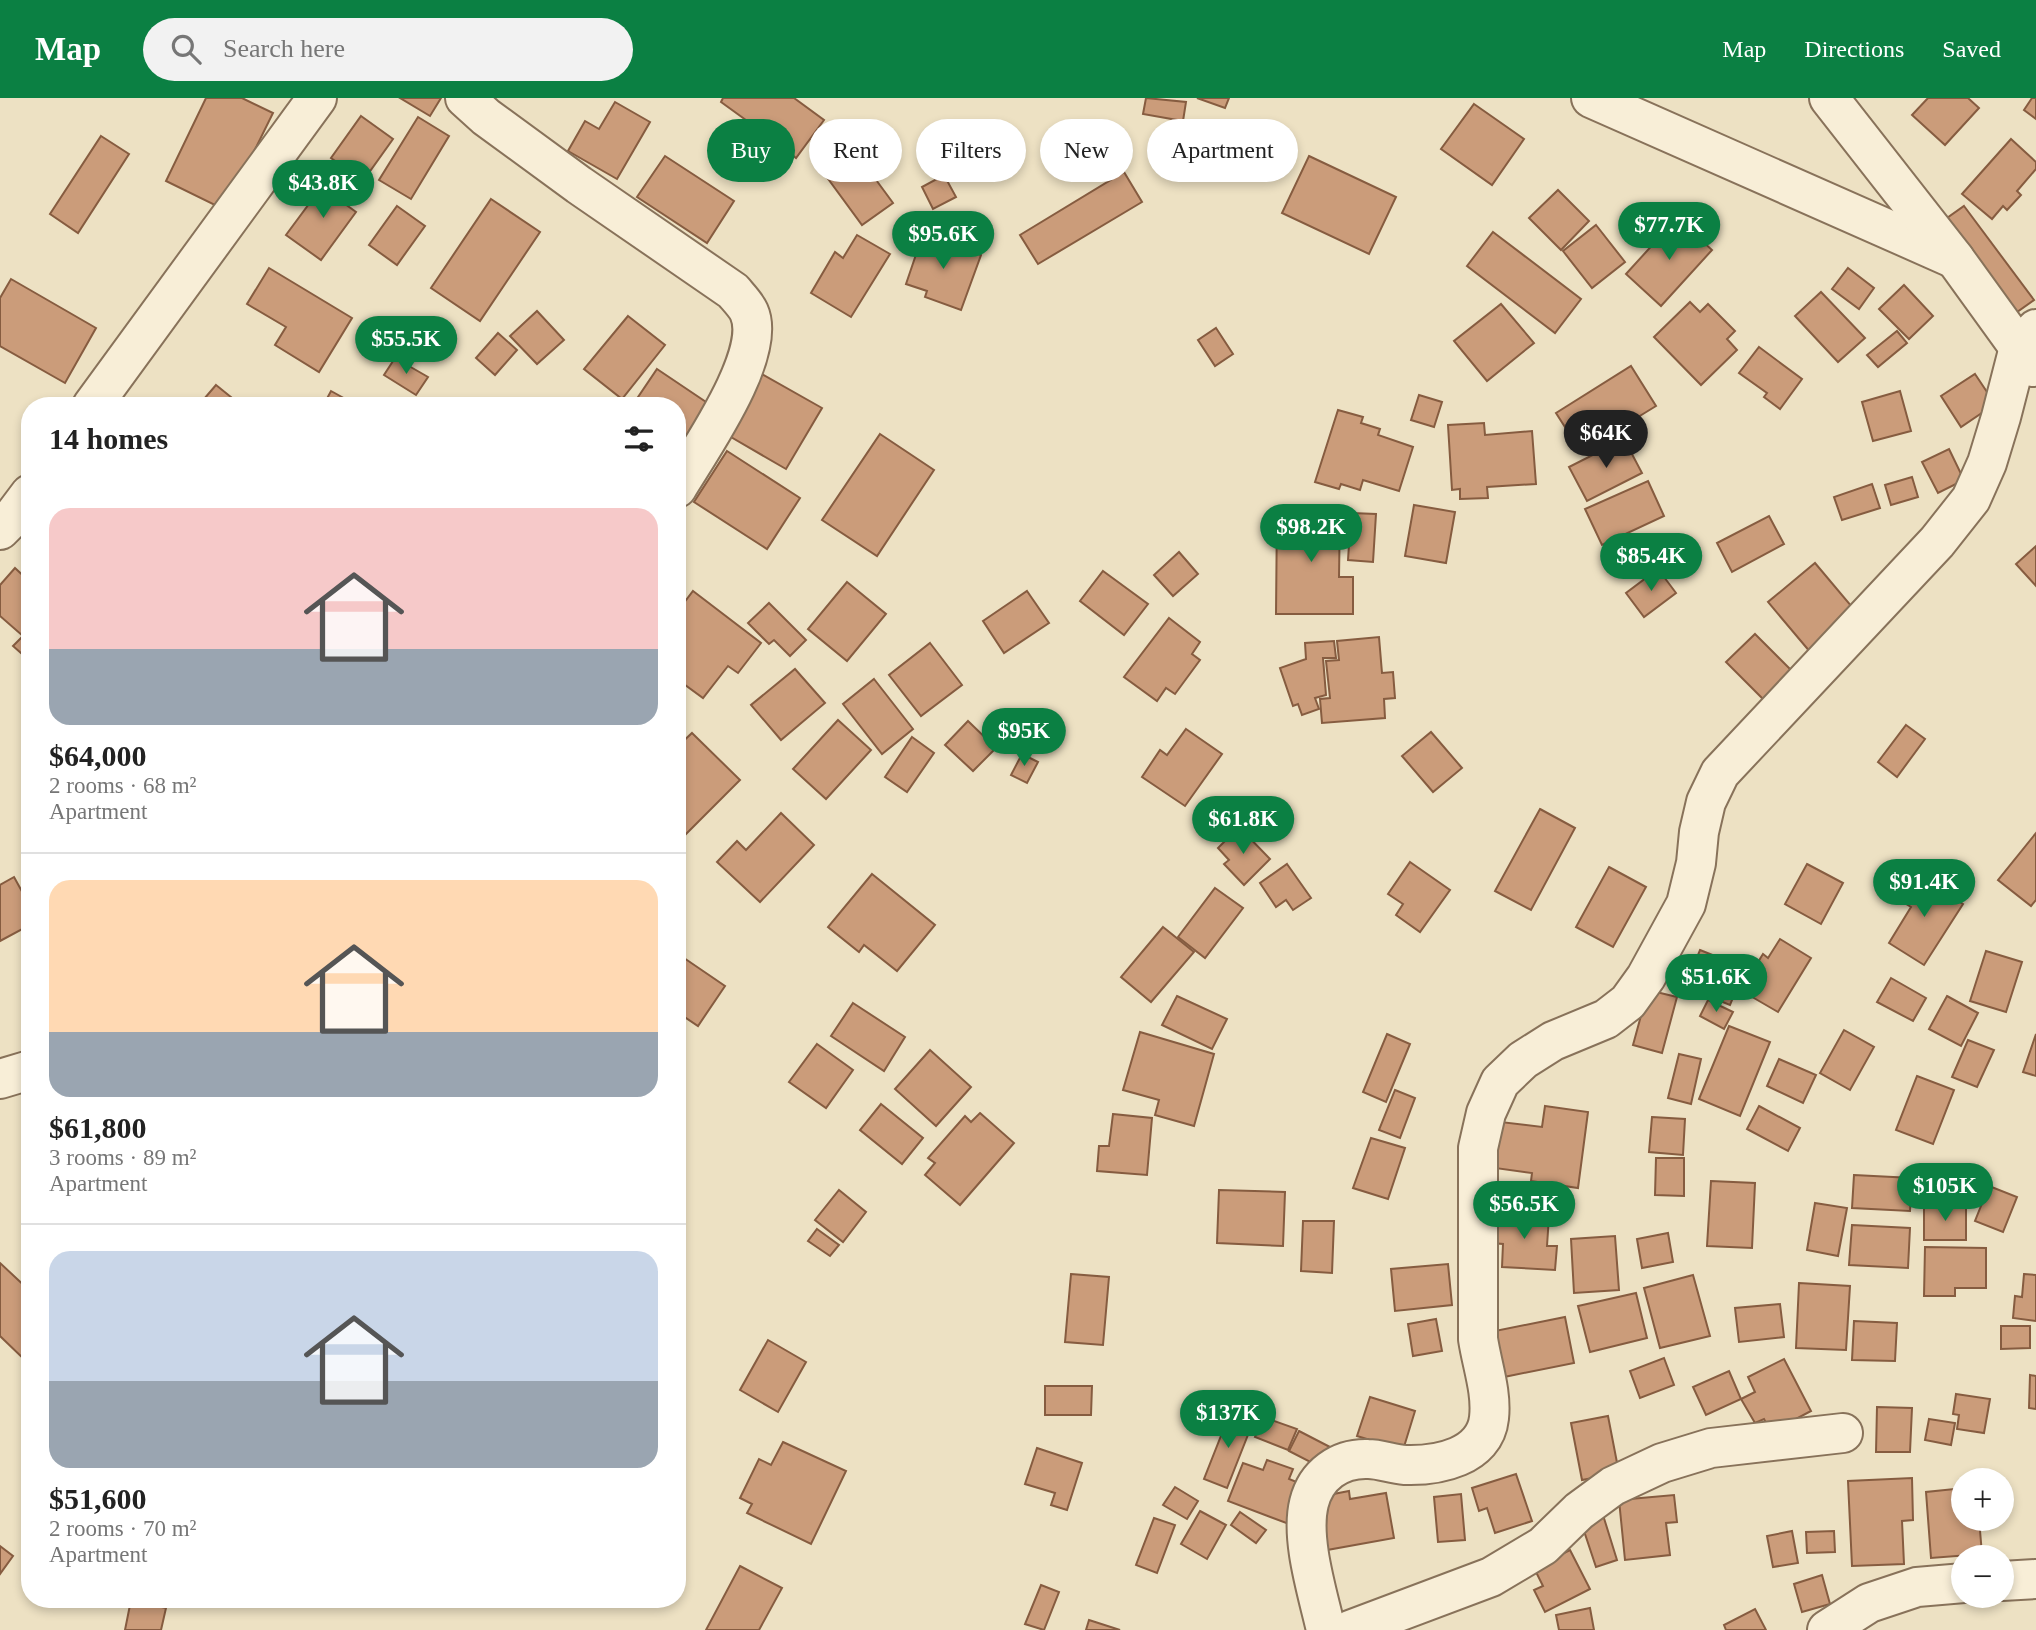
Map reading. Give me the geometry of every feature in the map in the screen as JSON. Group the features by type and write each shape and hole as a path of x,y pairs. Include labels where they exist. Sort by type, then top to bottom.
{"street":[{"path":"99,397 317,98"},
{"path":"465,98 486,117 579,185 733,291 750,312 752,335 737,386 686,473"},
{"path":"1591,98 1955,259"},
{"path":"1326,1630 1307,1536 1309,1504 1320,1477 1340,1463 1367,1458 1404,1465 1432,1463 1468,1453 1483,1440 1489,1419 1489,1390 1481,1364 1478,1339 1478,1148 1486,1112 1500,1082 1523,1060 1553,1041 1605,1018 1628,1002 1646,977 1686,904 1706,802 1720,773 1937,542 1971,499 2030,349 1955,259 1829,98"},
{"path":"0,530 21,506"},
{"path":"0,1079 21,1073"},
{"path":"1350,1630 1491,1577 1543,1546 1579,1511 1614,1486 1662,1462 1711,1448 1843,1433"},
{"path":"2014,1580 2036,1579"},
{"path":"1826,1630 1869,1603 1917,1587 1951,1584"}],"building":[{"path":"206,98 242,98 273,113 225,210 166,181"},
{"path":"400,98 441,98 430,116"},
{"path":"723,98 794,98 823,119 809,119 809,140 796,158 795,119 744,119 721,102"},
{"path":"1146,98 1186,102 1183,119 1143,114"},
{"path":"1197,98 1229,98 1225,108"},
{"path":"1928,98 1968,98 1979,108 1945,145 1912,115"},
{"path":"2032,98 2036,98 2036,119 2024,110"},
{"path":"615,102 650,122 617,179 568,151 585,121 599,129"},
{"path":"1474,104 1524,139 1492,185 1441,149"},
{"path":"361,116 393,139 363,181 331,158"},
{"path":"418,117 449,136 411,199 379,180"},
{"path":"101,136 129,154 78,233 50,214"},
{"path":"2011,139 2036,162 2036,169 2017,191 2021,195 2007,210 2003,206 1992,219 1962,194"},
{"path":"665,156 734,201 707,243 637,197"},
{"path":"1309,156 1396,197 1369,254 1282,213"},
{"path":"329,177 349,191 341,201 356,212 321,260 286,235"},
{"path":"830,182 878,182 893,203 862,225"},
{"path":"931,182 948,182 956,197 933,209 922,187"},
{"path":"1107,182 1130,182 1142,202 1038,264 1020,235"},
{"path":"1558,190 1589,221 1561,250 1529,218"},
{"path":"491,199 540,232 480,321 431,288"},
{"path":"397,206 425,226 397,265 369,245"},
{"path":"1964,206 2034,300 2017,312 1947,218"},
{"path":"1677,218 1712,250 1661,306 1626,274"},
{"path":"1596,225 1625,262 1592,288 1563,251"},
{"path":"1493,232 1581,299 1555,333 1467,266"},
{"path":"923,234 981,255 961,310 925,297 927,291 906,284"},
{"path":"857,235 890,254 851,317 811,293 835,252 843,258"},
{"path":"269,268 352,318 319,372 275,345 286,327 247,304"},
{"path":"1848,268 1874,288 1859,309 1832,289"},
{"path":"11,279 96,328 65,383 0,346 0,298"},
{"path":"1904,285 1933,316 1909,339 1879,309"},
{"path":"1821,292 1865,338 1838,362 1795,316"},
{"path":"1690,302 1700,312 1708,304 1735,331 1727,339 1737,350 1701,385 1654,337"},
{"path":"1501,304 1534,343 1487,381 1454,341"},
{"path":"537,311 564,340 537,364 510,336"},
{"path":"628,316 665,345 624,397 619,397 584,369"},
{"path":"1216,328 1233,354 1215,366 1198,340"},
{"path":"1897,331 1907,343 1878,367 1867,355"},
{"path":"498,333 517,350 495,375 476,358"},
{"path":"1759,347 1802,379 1780,409 1764,397 1767,393 1739,373"},
{"path":"395,358 428,377 416,395 384,375"},
{"path":"1631,366 1656,406 1581,452 1556,413"},
{"path":"657,369 709,404 686,438 686,397 638,397"},
{"path":"760,373 822,408 786,469 724,433"},
{"path":"1975,374 1995,404 1961,427 1941,396"},
{"path":"216,385 231,397 206,397"},
{"path":"331,391 342,397 328,397"},
{"path":"1900,391 1911,431 1873,441 1862,402"},
{"path":"1419,395 1442,402 1434,427 1411,420"},
{"path":"1338,410 1363,417 1361,423 1380,429 1378,435 1413,447 1399,491 1363,480 1360,490 1341,484 1339,489 1315,482"},
{"path":"1484,423 1485,435 1532,431 1536,484 1487,487 1488,498 1460,499 1460,489 1452,490 1448,425"},
{"path":"880,434 934,470 877,556 822,520"},
{"path":"1624,439 1642,473 1587,501 1569,467"},
{"path":"1949,449 1964,480 1938,493 1922,462"},
{"path":"727,451 800,498 767,549 694,502"},
{"path":"1912,477 1918,497 1891,505 1885,485"},
{"path":"1648,481 1664,516 1602,545 1585,509"},
{"path":"1872,484 1880,508 1842,520 1834,497"},
{"path":"1414,505 1455,512 1446,563 1405,556"},
{"path":"1277,509 1340,510 1339,577 1353,577 1353,614 1276,614"},
{"path":"1351,513 1376,514 1373,562 1348,560"},
{"path":"1769,516 1784,544 1732,572 1717,543"},
{"path":"2036,546 2036,586 2016,564"},
{"path":"1179,552 1198,574 1173,596 1154,575"},
{"path":"1815,563 1858,614 1811,653 1768,602"},
{"path":"15,568 21,574 21,634 0,616 0,585"},
{"path":"1658,569 1676,593 1644,617 1626,593"},
{"path":"1103,571 1148,604 1124,635 1080,601"},
{"path":"847,582 886,614 847,661 808,629"},
{"path":"693,591 761,643 738,673 728,666 703,698 686,686 686,600"},
{"path":"1027,591 1049,623 1004,653 983,621"},
{"path":"769,603 806,640 790,656 774,640 769,644 748,623"},
{"path":"1169,618 1200,642 1192,654 1200,660 1175,694 1166,688 1157,701 1124,677"},
{"path":"1755,634 1793,672 1764,700 1726,662"},
{"path":"1379,637 1382,673 1393,672 1395,698 1384,699 1385,718 1322,723 1320,699 1330,698 1326,661 1339,660 1337,641"},
{"path":"21,638 21,653 13,646"},
{"path":"1334,641 1336,658 1323,658 1326,695 1315,698 1319,709 1302,715 1298,704 1293,706 1280,668 1306,659 1305,643"},
{"path":"930,643 962,685 921,716 889,675"},
{"path":"795,669 825,703 781,740 751,705"},
{"path":"874,679 913,729 882,754 843,704"},
{"path":"838,720 871,750 826,799 793,769"},
{"path":"968,721 996,748 973,771 945,745"},
{"path":"1906,725 1925,739 1897,777 1878,762"},
{"path":"1186,729 1222,754 1185,806 1142,777 1160,750 1167,755"},
{"path":"1431,732 1462,768 1433,792 1402,756"},
{"path":"692,733 740,780 686,834 686,739"},
{"path":"912,737 934,753 907,792 885,777"},
{"path":"1022,754 1038,762 1027,783 1011,775"},
{"path":"1540,809 1575,828 1531,910 1495,891"},
{"path":"781,813 814,845 760,902 717,862 737,841 746,850"},
{"path":"1239,827 1270,859 1244,885 1224,864 1229,860 1218,848"},
{"path":"2036,833 2036,900 2031,906 1998,880"},
{"path":"1410,862 1450,890 1420,932 1396,915 1403,904 1388,894"},
{"path":"1287,864 1311,898 1293,910 1286,900 1276,907 1260,883"},
{"path":"1807,864 1843,883 1821,924 1785,904"},
{"path":"1609,867 1646,887 1613,947 1576,927"},
{"path":"1914,873 1963,904 1924,965 1889,943 1911,907 1898,899"},
{"path":"872,874 935,925 897,971 864,945 859,952 828,927"},
{"path":"14,877 21,890 21,930 0,941 0,885"},
{"path":"1215,888 1243,908 1205,958 1178,937"},
{"path":"1163,927 1194,952 1151,1002 1121,977"},
{"path":"1780,939 1811,958 1778,1012 1747,994 1756,978 1750,975 1763,954 1768,958"},
{"path":"1700,950 1745,968 1730,1005 1685,987"},
{"path":"1986,951 2022,962 2006,1012 1970,1001"},
{"path":"686,959 725,986 698,1026 686,1018"},
{"path":"1891,978 1926,998 1913,1021 1877,1002"},
{"path":"1648,990 1677,997 1662,1053 1633,1045"},
{"path":"1177,996 1227,1019 1212,1049 1162,1025"},
{"path":"1947,996 1978,1013 1961,1046 1929,1029"},
{"path":"1708,1000 1733,1012 1724,1029 1700,1016"},
{"path":"853,1003 905,1037 884,1071 831,1036"},
{"path":"1729,1026 1770,1042 1740,1116 1699,1099"},
{"path":"1844,1030 1874,1047 1850,1090 1820,1073"},
{"path":"1140,1032 1214,1054 1194,1126 1155,1115 1159,1100 1123,1090"},
{"path":"1387,1034 1410,1044 1386,1102 1363,1092"},
{"path":"2036,1034 2036,1076 2023,1072"},
{"path":"1968,1040 1994,1050 1977,1087 1952,1077"},
{"path":"817,1044 853,1070 826,1108 789,1082"},
{"path":"930,1050 971,1087 936,1126 895,1089"},
{"path":"1679,1054 1701,1059 1691,1104 1668,1098"},
{"path":"1779,1059 1816,1075 1803,1103 1767,1086"},
{"path":"1917,1076 1954,1090 1933,1144 1896,1130"},
{"path":"1395,1090 1415,1098 1400,1138 1379,1130"},
{"path":"881,1104 923,1138 902,1164 860,1130"},
{"path":"1545,1106 1588,1112 1578,1188 1531,1181 1532,1173 1495,1168 1501,1122 1542,1127"},
{"path":"1759,1106 1800,1128 1788,1151 1747,1129"},
{"path":"980,1113 1014,1143 960,1205 925,1175 935,1163 928,1158 965,1116 971,1122"},
{"path":"1113,1114 1152,1118 1147,1175 1097,1171 1099,1146 1109,1146"},
{"path":"1652,1117 1685,1119 1683,1155 1649,1152"},
{"path":"1371,1138 1405,1148 1388,1199 1353,1188"},
{"path":"1656,1158 1684,1158 1684,1196 1655,1195"},
{"path":"1854,1175 1912,1178 1910,1211 1852,1208"},
{"path":"1711,1181 1755,1183 1752,1248 1707,1246"},
{"path":"1989,1186 2017,1197 2003,1232 1975,1221"},
{"path":"839,1190 866,1212 843,1242 815,1220"},
{"path":"1219,1190 1285,1192 1283,1246 1217,1243"},
{"path":"1815,1203 1847,1208 1838,1256 1807,1250"},
{"path":"1924,1205 1966,1205 1966,1240 1924,1240"},
{"path":"1493,1213 1549,1216 1547,1246 1557,1246 1555,1270 1502,1267 1503,1244 1491,1243"},
{"path":"1303,1221 1334,1221 1332,1273 1301,1271"},
{"path":"1852,1225 1910,1228 1908,1268 1849,1265"},
{"path":"817,1229 839,1245 830,1256 808,1241"},
{"path":"1668,1233 1673,1262 1642,1268 1637,1239"},
{"path":"1615,1236 1619,1290 1574,1293 1571,1239"},
{"path":"1925,1247 1986,1248 1986,1288 1955,1288 1955,1296 1924,1296"},
{"path":"0,1263 21,1283 21,1356 0,1336"},
{"path":"1448,1264 1452,1305 1395,1311 1391,1269"},
{"path":"1071,1274 1109,1277 1103,1345 1065,1342"},
{"path":"2024,1274 2036,1275 2036,1321 2013,1318 2015,1296 2022,1297"},
{"path":"1693,1275 1710,1336 1660,1348 1644,1288"},
{"path":"1799,1283 1850,1286 1846,1350 1796,1348"},
{"path":"1636,1293 1647,1338 1590,1352 1578,1306"},
{"path":"1780,1304 1784,1337 1739,1342 1735,1308"},
{"path":"1565,1317 1574,1363 1504,1377 1495,1331"},
{"path":"1436,1319 1442,1351 1413,1356 1408,1324"},
{"path":"1854,1321 1897,1323 1895,1361 1852,1360"},
{"path":"2001,1326 2030,1326 2030,1348 2001,1349"},
{"path":"768,1340 806,1362 778,1412 740,1390"},
{"path":"1664,1358 1674,1385 1640,1398 1630,1371"},
{"path":"1784,1359 1811,1411 1771,1432 1764,1419 1755,1423 1741,1399 1755,1392 1748,1377"},
{"path":"1729,1371 1741,1399 1706,1415 1693,1387"},
{"path":"2030,1375 2036,1376 2036,1409 2029,1408"},
{"path":"1045,1386 1092,1386 1091,1415 1045,1415"},
{"path":"1956,1394 1990,1399 1984,1433 1957,1429 1959,1415 1953,1414"},
{"path":"1370,1397 1415,1411 1403,1450 1357,1436"},
{"path":"1877,1407 1912,1408 1910,1452 1876,1452"},
{"path":"1230,1413 1253,1422 1227,1488 1204,1479"},
{"path":"1608,1416 1619,1473 1582,1480 1571,1423"},
{"path":"1263,1417 1297,1429 1288,1450 1255,1437"},
{"path":"1929,1419 1955,1423 1951,1445 1925,1440"},
{"path":"1299,1431 1330,1447 1320,1467 1289,1451"},
{"path":"783,1442 846,1471 811,1544 747,1513 752,1504 740,1498 759,1459 771,1465"},
{"path":"1037,1448 1082,1463 1067,1510 1051,1505 1055,1493 1025,1484"},
{"path":"1267,1460 1293,1469 1289,1479 1304,1485 1289,1524 1228,1501 1243,1463 1263,1470"},
{"path":"1516,1474 1532,1521 1495,1533 1487,1508 1479,1511 1472,1488"},
{"path":"1912,1478 1913,1520 1902,1521 1904,1564 1852,1566 1848,1481"},
{"path":"1175,1487 1198,1501 1187,1519 1163,1505"},
{"path":"1951,1489 1951,1531 1980,1531 1981,1545 1951,1545 1951,1556 1931,1558 1926,1492"},
{"path":"1349,1491 1350,1499 1386,1493 1394,1538 1327,1550 1318,1497"},
{"path":"1461,1494 1465,1540 1438,1542 1434,1497"},
{"path":"1674,1495 1677,1522 1666,1523 1670,1555 1625,1560 1619,1500"},
{"path":"1200,1511 1226,1525 1207,1559 1181,1544"},
{"path":"1240,1512 1266,1530 1256,1543 1231,1525"},
{"path":"1603,1515 1617,1560 1596,1567 1581,1522"},
{"path":"1154,1518 1175,1525 1157,1573 1136,1565"},
{"path":"1792,1531 1798,1563 1773,1567 1767,1536"},
{"path":"1834,1531 1835,1552 1807,1553 1806,1532"},
{"path":"0,1546 13,1556 0,1574"},
{"path":"1570,1550 1590,1589 1545,1612 1534,1590 1543,1586 1534,1568"},
{"path":"740,1566 782,1588 759,1630 706,1630"},
{"path":"1822,1575 1830,1604 1802,1612 1794,1584"},
{"path":"1041,1585 1059,1592 1044,1630 1025,1624"},
{"path":"129,1608 166,1608 161,1630 125,1630"},
{"path":"1590,1608 1594,1630 1559,1630 1556,1615"},
{"path":"1755,1609 1766,1630 1726,1630 1724,1625"},
{"path":"1089,1620 1120,1630 1086,1630"}]}
